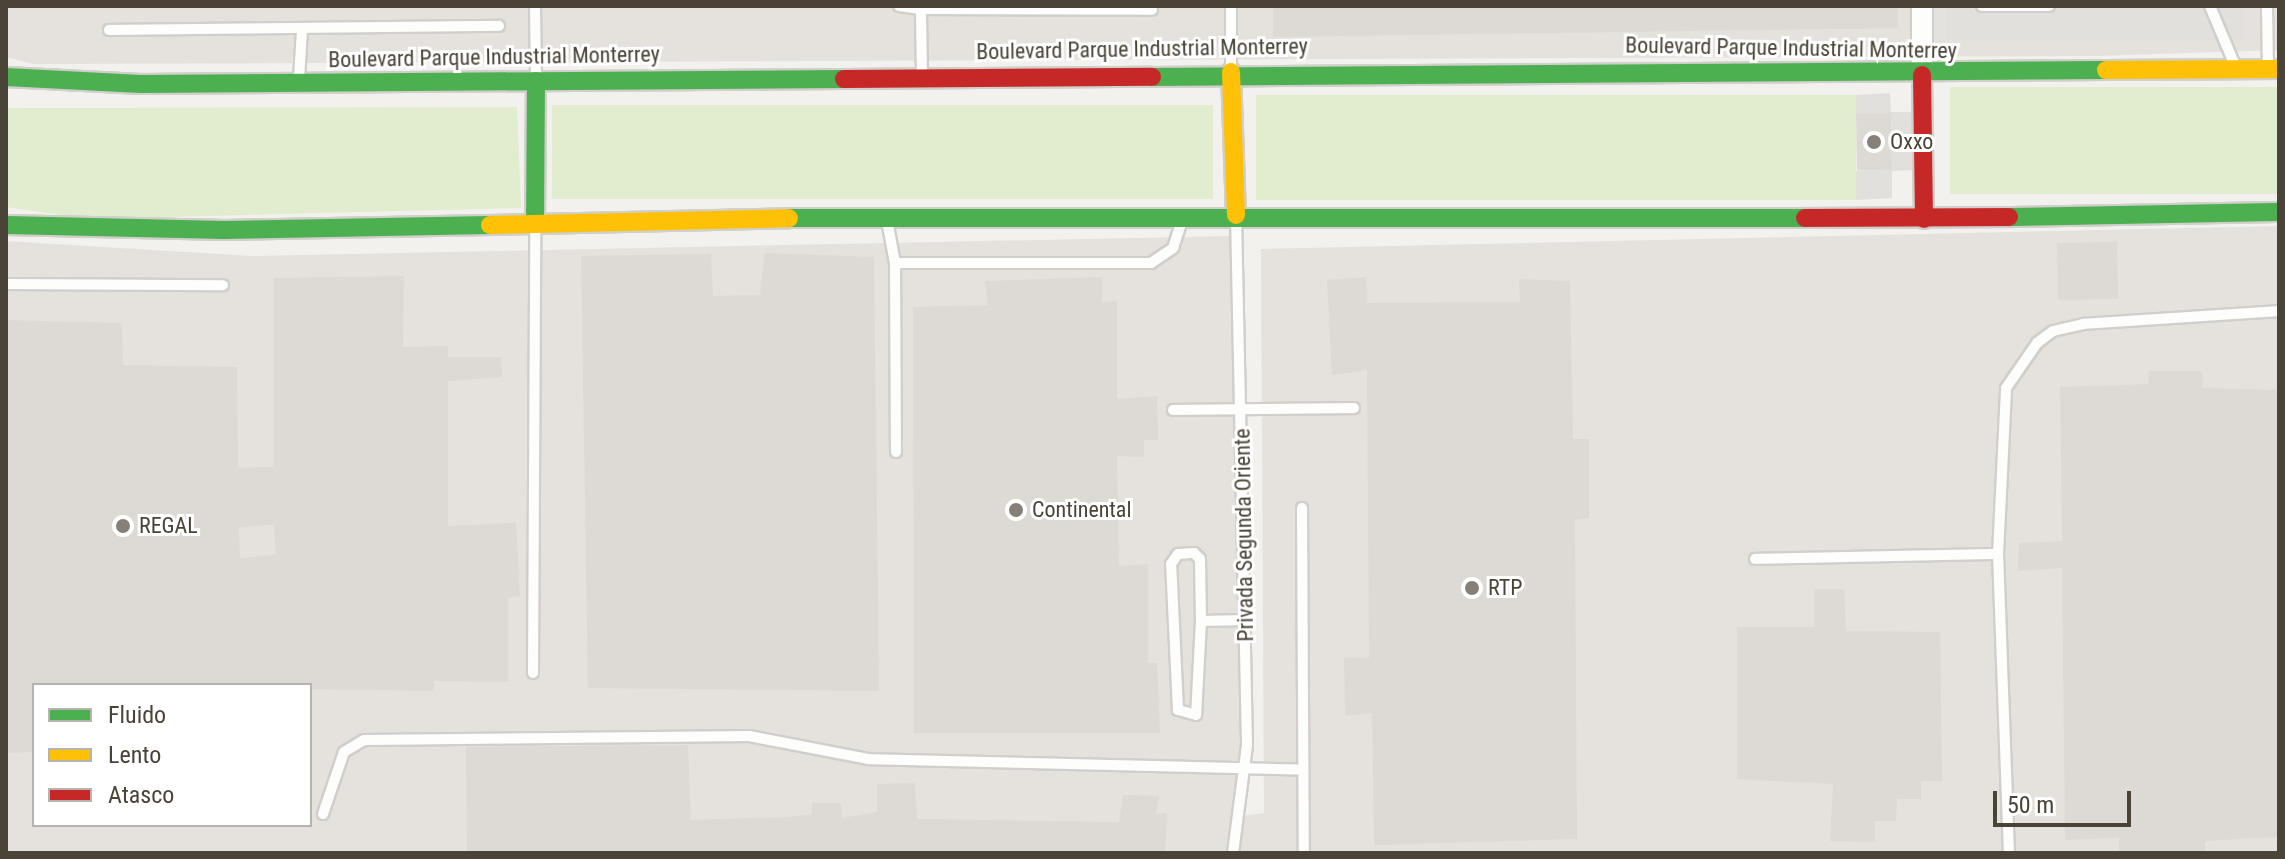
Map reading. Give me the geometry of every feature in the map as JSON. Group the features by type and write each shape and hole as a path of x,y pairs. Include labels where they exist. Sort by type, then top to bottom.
{"street":[{"path":"1922,6 1924,219"},
{"name":"Boulevard Parque Industrial Monterrey","path":"6,77 299,82 1231,72 1922,75 2273,69"},
{"path":"1231,72 1236,215"},
{"path":"535,223 536,81"},
{"path":"6,225 224,230 887,218 1236,215 1924,219 2279,212"}],"lane":[{"path":"535,6 536,81"},
{"path":"899,6 921,9 1152,10"},
{"path":"1231,6 1231,72"},
{"path":"1982,6 2049,6"},
{"path":"2210,6 2236,70"},
{"path":"2267,6 2273,69"},
{"path":"921,9 922,76"},
{"path":"109,30 499,26"},
{"path":"299,82 302,30"},
{"name":"Privada Segunda Oriente","path":"1233,853 1245,771 1246,620 1236,215"},
{"path":"895,263 1151,263 1173,248 1183,216"},
{"path":"887,218 895,263 896,452"},
{"path":"533,673 535,223"},
{"path":"6,284 223,285"},
{"path":"2009,853 1998,554 2006,388 2037,343 2053,331 2083,324 2279,311"},
{"path":"1173,410 1241,406 1354,408"},
{"path":"1302,508 1304,853"},
{"path":"1178,554 1200,559 1201,621 1201,710 1182,714 1171,564 1178,554"},
{"path":"1755,559 1998,554"},
{"path":"1201,621 1246,620"},
{"path":"323,814 344,752 364,740 749,736 868,759 1245,771 1303,770"}],"shaded area":[{"path":"6,6 2279,6 2279,50 2097,56 33,64 6,57"},
{"path":"1946,6 2244,6 2244,40 1946,40"},
{"path":"1890,93 1891,112 1912,112 1913,170 1892,171 1892,198 1856,200 1856,171 1892,170 1891,113 1856,114 1856,95"},
{"path":"2279,226 2279,853 6,853 6,241 251,256 1231,236 1241,816 1264,813 1261,249"}],"green space":[{"path":"1950,87 2279,87 2279,194 1950,194"},
{"path":"1256,95 1856,95 1856,200 1256,200"},
{"path":"552,105 1213,105 1213,199 552,199"},
{"path":"517,107 521,208 88,219 6,207 6,108"}],"building":[{"path":"1273,6 1898,6 1898,28 1273,37"},
{"name":"Oxxo","path":"1891,113 1892,170 1857,171 1856,114"},
{"path":"2117,242 2118,299 2058,300 2057,243"},
{"path":"765,253 874,257 879,691 588,688 581,256 711,254 713,296 760,295"},
{"path":"404,276 403,347 448,346 448,357 501,357 502,377 448,381 448,526 516,523 520,596 508,597 508,682 434,681 434,691 312,689 312,683 32,683 32,752 6,753 6,320 122,323 123,365 237,367 238,468 274,467 274,278","holes":["274,524 276,555 240,558 239,528"]},
{"name":"Continental","path":"1102,277 1102,302 1117,301 1117,399 1157,396 1158,440 1144,440 1144,457 1117,456 1119,566 1148,564 1148,663 1157,663 1160,733 914,733 913,307 988,305 985,281"},
{"name":"RTP","path":"1366,277 1367,303 1520,302 1519,279 1570,281 1573,439 1589,439 1589,518 1575,520 1577,839 1374,845 1372,713 1345,716 1344,657 1369,658 1367,370 1332,375 1327,280"},
{"path":"2149,371 2202,371 2203,388 2279,390 2279,837 2205,841 2205,853 2119,853 2119,838 2065,840 2062,568 2018,571 2019,543 2062,541 2060,387 2148,384"},
{"path":"1814,589 1844,589 1846,631 1940,632 1942,781 1921,781 1921,799 1897,799 1896,821 1875,821 1875,842 1830,841 1833,784 1737,779 1737,627 1814,627"},
{"path":"688,745 691,820 811,814 812,803 841,803 842,818 877,812 877,784 915,783 917,819 1119,822 1123,795 1159,796 1156,814 1167,813 1165,853 467,853 466,747"}],"traffic: fast":[{"path":"1152,77 2106,70"},
{"path":"6,77 141,84 844,79"},
{"path":"535,223 536,81"},
{"path":"2009,217 2279,212"},
{"path":"789,218 1805,218"},
{"path":"6,225 224,230 490,225"}],"traffic: slow":[{"path":"2106,70 2279,69"},
{"path":"1231,72 1236,215"},
{"path":"490,225 789,218"}],"traffic: jam":[{"path":"1922,75 1924,219"},
{"path":"844,79 1152,77"},
{"path":"1805,218 2009,217"}],"place":[{"name":"Oxxo","path":"1874,142"},
{"name":"Continental","path":"1016,510"},
{"name":"REGAL","path":"123,526"},
{"name":"RTP","path":"1472,588"}]}
